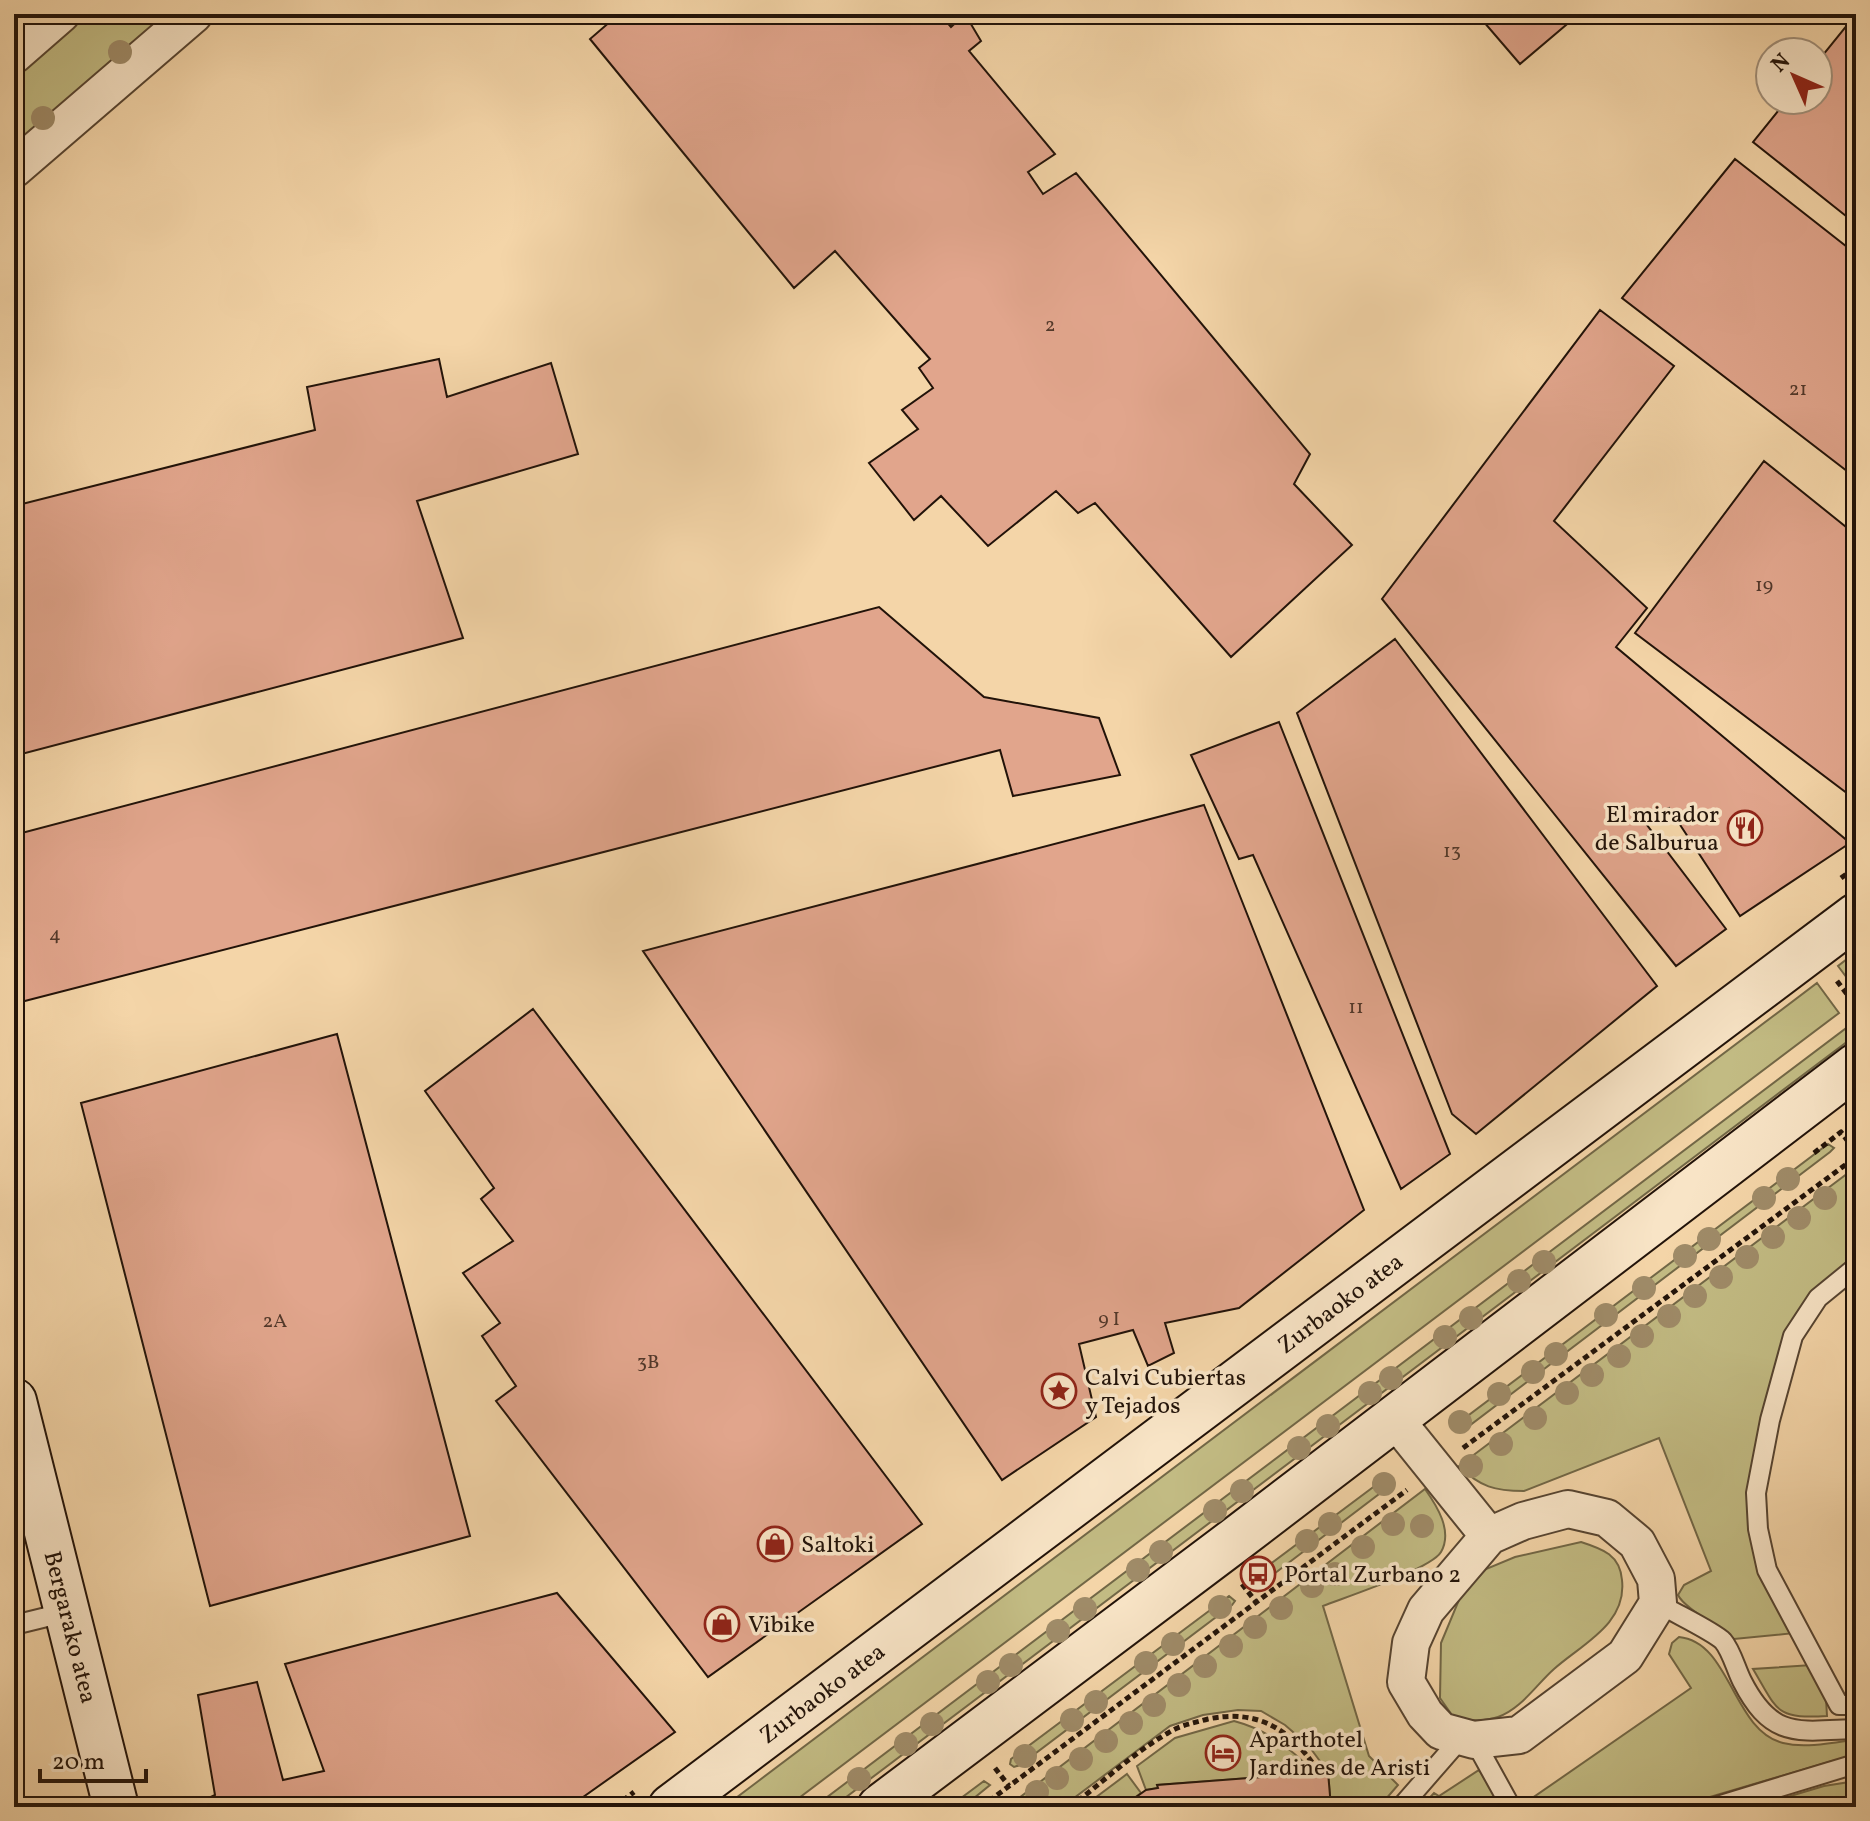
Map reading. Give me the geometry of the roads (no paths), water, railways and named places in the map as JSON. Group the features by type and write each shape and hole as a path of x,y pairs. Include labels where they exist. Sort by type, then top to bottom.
{"main road":[{"name":"Zurbaoko atea","path":"671,1807 1856,916"},
{"path":"880,1807 1856,1066"},
{"name":"Bergarako atea","path":"14,1401 116,1807"}],"street":[{"path":"14,55 61,14"},
{"path":"14,169 194,14"},
{"path":"1394,1418 1489,1536"},
{"path":"1568,1509 1607,1518 1637,1543 1656,1579 1658,1603 1625,1656 1519,1735 1468,1738 1441,1731 1425,1714 1406,1682 1411,1643 1426,1610 1489,1536 1523,1521 1568,1509"}],"lane":[{"path":"1856,1267 1818,1298 1793,1336 1770,1420 1756,1493 1758,1529 1767,1570 1839,1705 1856,1705"},
{"path":"1658,1603 1723,1642 1744,1685 1769,1720 1783,1728 1798,1731 1856,1729"},
{"path":"14,1625 67,1612"},
{"path":"1401,1807 1468,1738 1511,1807"},
{"path":"1714,1807 1852,1765"}],"place":[{"name":"El mirador de Salburua","path":"1745,828"},
{"name":"Calvi Cubiertas y Tejados","path":"1059,1391"},
{"name":"Saltoki","path":"775,1544"},
{"name":"Portal Zurbano 2","path":"1258,1574"},
{"name":"Vibike","path":"722,1624"},
{"name":"Aparthotel Jardines de Aristi","path":"1223,1753"}]}
